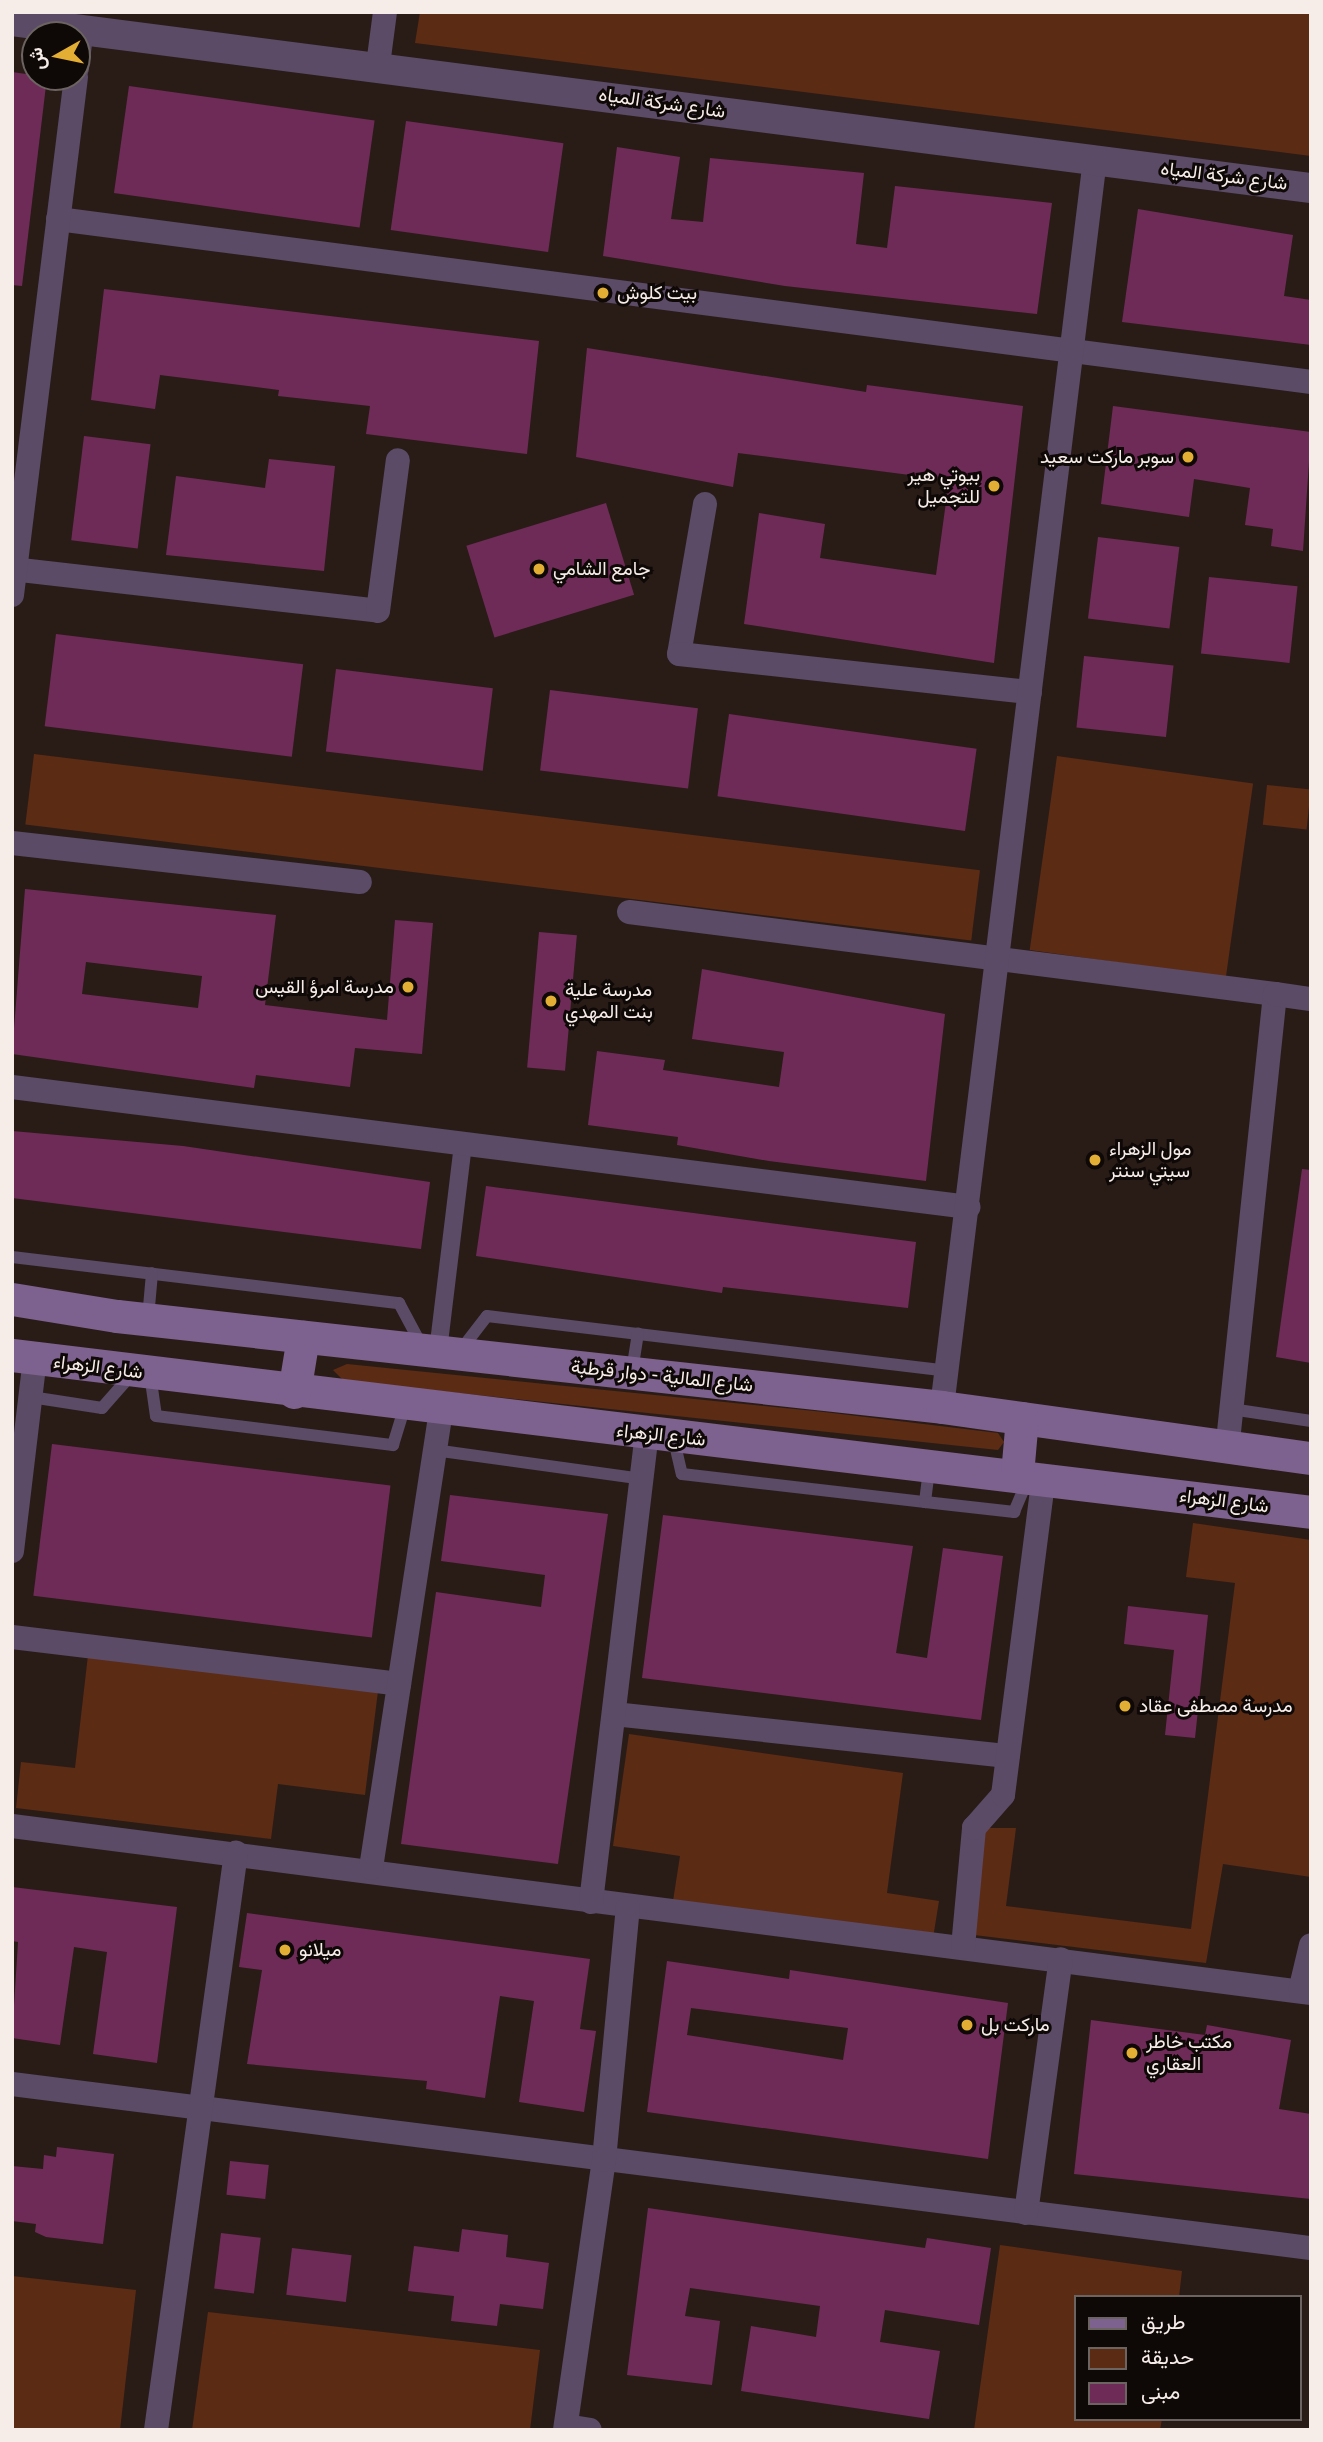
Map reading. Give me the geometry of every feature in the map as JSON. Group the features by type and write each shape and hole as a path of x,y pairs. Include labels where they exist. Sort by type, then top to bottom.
{"main road":[{"name":"شارع المالية - دوار قرطبة","path":"12,1299 148,1319 942,1407 1311,1458"},
{"path":"294,1392 303,1337"},
{"name":"شارع الزهراء","path":"24,1357 441,1411 1030,1476 1311,1512"},
{"path":"1022,1418 1030,1476"}],"street":[{"path":"379,65 385,12"},
{"name":"شارع شركة المياه","path":"91,31 379,65 1311,188"},
{"path":"12,594 74,91"},
{"path":"942,1407 1094,160"},
{"path":"58,219 1071,354 1311,382"},
{"path":"14,569 378,611 398,460"},
{"path":"705,505 679,654 1030,692"},
{"path":"12,843 360,882"},
{"path":"629,912 999,954 1311,999"},
{"path":"1227,1447 1275,994"},
{"path":"12,1087 968,1207"},
{"path":"440,1352 463,1144"},
{"path":"12,1550 31,1397 24,1357"},
{"path":"371,1868 441,1411"},
{"path":"591,1902 642,1479 660,1435"},
{"path":"963,1947 974,1828 1003,1795 1030,1476"},
{"path":"12,1637 399,1684"},
{"path":"614,1714 1008,1756"},
{"path":"12,1826 371,1868 628,1908 1061,1959 1305,1992 1311,1945"},
{"path":"156,2430 197,2109 236,1853"},
{"path":"573,2429 604,2160 628,1908"},
{"path":"1026,2213 1061,1959"},
{"path":"12,2084 1311,2248"}],"lane":[{"path":"12,1257 399,1303 440,1352 487,1316 947,1371"},
{"path":"148,1319 152,1273"},
{"path":"631,1373 638,1333"},
{"path":"31,1397 102,1408 143,1373 156,1416 393,1445 405,1406"},
{"path":"1231,1409 1311,1421"},
{"path":"660,1435 682,1474 925,1503 1014,1512 1030,1476"},
{"path":"434,1450 642,1479"},
{"path":"925,1503 930,1465"}],"green space":[{"path":"420,12 1311,12 1311,156 415,43"},
{"path":"34,754 980,870 971,941 25,824"},
{"path":"1057,756 1253,784 1226,978 1030,950"},
{"path":"1267,785 1311,790 1307,829 1263,825"},
{"path":"347,1364 824,1412 998,1433 1004,1442 998,1450 344,1381 333,1370"},
{"path":"1193,1523 1311,1540 1311,1877 1223,1864 1206,1963 974,1935 985,1828 1016,1828 1006,1906 1191,1929 1235,1583 1186,1577"},
{"path":"88,1655 378,1691 365,1795 278,1784 271,1839 16,1808 21,1762 75,1768"},
{"path":"629,1734 903,1773 887,1893 939,1901 933,1938 673,1901 680,1856 613,1846"},
{"path":"1000,2245 1182,2271 1179,2295 1074,2295 1074,2421 1162,2421 1160,2430 974,2430"},
{"path":"12,2276 136,2290 120,2430 12,2430"},
{"path":"208,2312 540,2350 530,2430 192,2430"}],"building":[{"path":"12,72 21,73 21,91 45,91 22,286 12,285"},
{"path":"129,86 375,121 360,227 114,193"},
{"path":"406,121 563,143 548,252 391,230"},
{"path":"617,147 680,157 671,219 703,222 710,158 864,173 856,244 887,248 895,186 1052,203 1037,314 785,286 603,256"},
{"path":"1138,209 1293,235 1284,296 1311,300 1311,345 1122,322"},
{"path":"104,289 539,341 527,454 366,434 370,406 278,396 279,390 160,375 155,409 91,400"},
{"path":"587,348 866,392 867,385 1023,406 994,663 744,624 759,513 825,524 820,558 936,575 949,480 738,453 733,487 576,457"},
{"path":"1113,406 1311,432 1303,551 1271,546 1273,529 1245,525 1250,488 1194,479 1189,517 1101,504"},
{"path":"84,436 151,444 138,548 71,540"},
{"path":"269,459 335,466 324,571 166,555 176,476 265,488"},
{"path":"606,503 634,595 494,637 466,546"},
{"path":"1098,537 1179,547 1169,628 1088,618"},
{"path":"1209,577 1298,586 1289,663 1201,654"},
{"path":"56,634 303,664 292,757 45,726"},
{"path":"1084,656 1174,665 1166,737 1076,728"},
{"path":"336,669 493,688 483,771 326,751"},
{"path":"550,690 698,708 688,789 540,770"},
{"path":"729,714 977,749 965,831 717,796"},
{"path":"25,889 276,915 265,1005 387,1020 395,920 433,923 422,1054 355,1048 350,1087 256,1075 254,1088 12,1054","holes":["86,962 202,976 198,1008 82,994"]},
{"name":"مدرسة علية بنت المهدي","path":"539,932 577,935 565,1071 527,1067"},
{"path":"702,969 945,1014 926,1181 769,1161 677,1145 678,1137 588,1125 597,1051 665,1060 663,1070 779,1087 784,1052 692,1039"},
{"path":"12,1131 183,1146 430,1182 421,1249 12,1198"},
{"path":"1302,1169 1311,1170 1311,1363 1276,1357"},
{"path":"486,1186 916,1242 908,1308 723,1287 722,1293 476,1256"},
{"path":"52,1444 390,1486 372,1637 33,1596"},
{"path":"450,1495 608,1514 558,1864 401,1844 436,1592 541,1607 545,1575 441,1561"},
{"path":"663,1515 913,1546 896,1653 927,1658 943,1548 1003,1556 981,1720 642,1678"},
{"path":"1128,1606 1208,1615 1195,1738 1165,1735 1174,1650 1124,1644"},
{"path":"12,1887 177,1907 157,2063 93,2054 107,1952 74,1947 60,2045 12,2038 18,1942 12,1941"},
{"path":"247,1913 590,1959 580,2029 596,2031 584,2112 519,2102 534,2001 500,1996 485,2098 426,2089 427,2081 247,2064 262,1970 239,1967"},
{"path":"667,1961 789,1979 790,1970 1008,2003 988,2159 647,2112","holes":["691,2008 848,2028 843,2060 687,2035"]},
{"path":"1091,2020 1205,2035 1207,2025 1291,2040 1279,2109 1311,2114 1311,2199 1074,2174"},
{"path":"57,2147 114,2154 103,2244 46,2237 35,2232 36,2224 12,2221 12,2166 43,2169 44,2155 56,2157"},
{"path":"230,2161 269,2165 265,2199 226,2195"},
{"path":"648,2208 925,2248 927,2238 991,2248 979,2325 885,2310 880,2342 940,2351 929,2419 741,2391 751,2326 816,2337 820,2306 690,2288 685,2316 720,2321 712,2385 627,2375"},
{"path":"462,2229 508,2235 506,2257 549,2263 543,2309 500,2304 497,2326 451,2321 454,2296 408,2291 414,2246 459,2252"},
{"path":"221,2233 261,2238 254,2293 214,2289"},
{"path":"292,2248 352,2255 346,2302 286,2295"}],"place":[{"name":"بيت كلوش","path":"603,293"},
{"name":"سوبر ماركت سعيد","path":"1188,457"},
{"name":"بيوتي هير للتجميل","path":"994,486"},
{"name":"جامع الشامي","path":"539,569"},
{"name":"مدرسة امرؤ القيس","path":"408,987"},
{"name":"مدرسة علية بنت المهدي","path":"551,1001"},
{"name":"مول الزهراء سيتي سنتر","path":"1095,1160"},
{"name":"مدرسة مصطفى عقاد","path":"1125,1706"},
{"name":"ميلانو","path":"285,1950"},
{"name":"ماركت بل","path":"967,2025"},
{"name":"مكتب خاطر العقاري","path":"1132,2053"}]}
